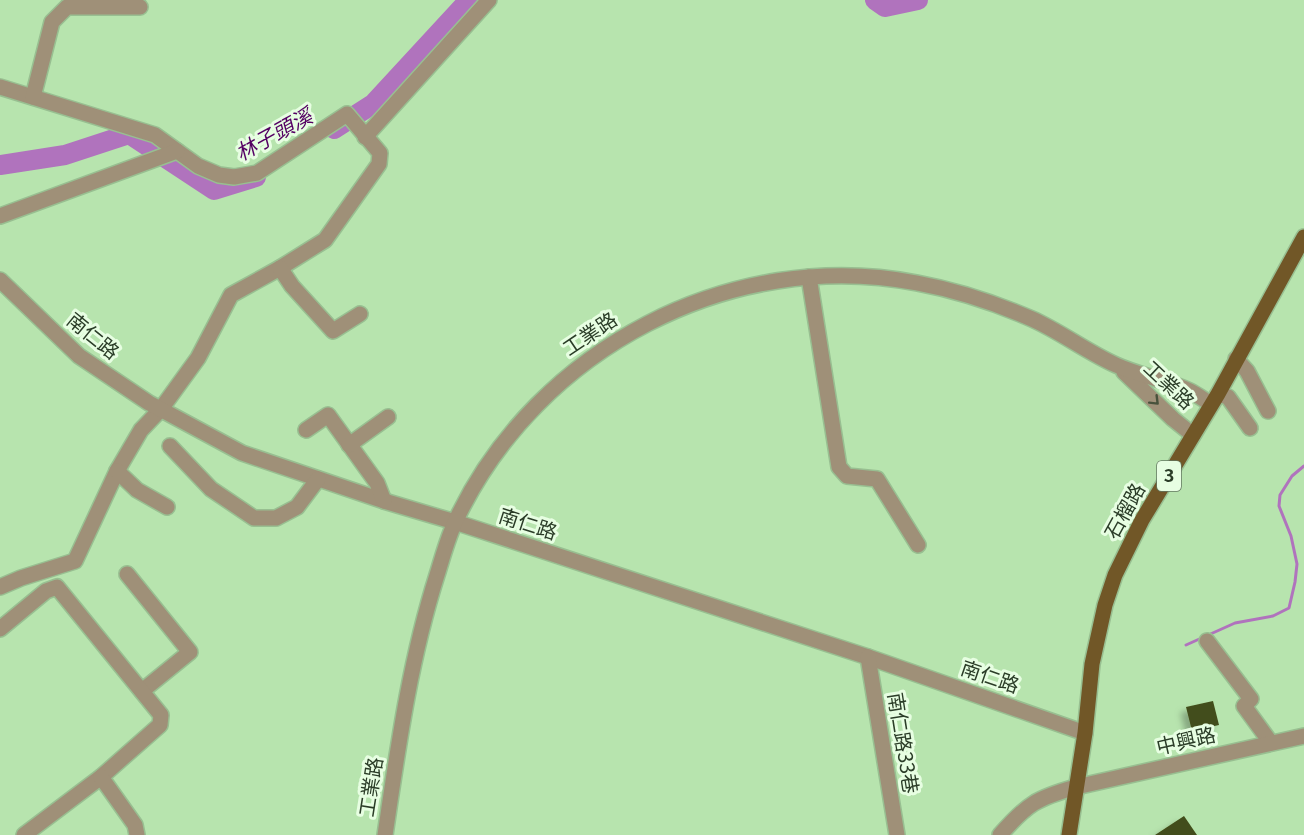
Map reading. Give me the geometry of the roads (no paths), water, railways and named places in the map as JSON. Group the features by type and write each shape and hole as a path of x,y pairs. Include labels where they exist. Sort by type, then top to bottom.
{"main road":[{"name":"石榴路","path":"1069,835 1085,733 1092,664 1105,605 1115,575 1142,520 1215,399 1304,237"}],"street":[{"path":"364,137 489,0"},
{"path":"33,98 52,22 67,7 140,7"},
{"path":"0,87 155,135 198,166 219,175 234,177 257,173 347,114 364,137 380,153 379,164 325,240 231,295 198,358 160,409 141,430 117,471 75,561 0,587"},
{"path":"0,216 177,151"},
{"path":"280,268 292,286 333,331 360,314"},
{"path":"809,277 839,467 847,476 877,479 918,545"},
{"name":"工業路","path":"385,835 404,706 426,609 454,522 481,474 513,429 551,389 594,355 639,327 685,305 734,289 783,279 870,277 916,283 983,301 1033,320 1117,366 1215,399 1228,397 1250,428"},
{"name":"南仁路","path":"0,280 79,356 160,409 242,453 868,657 1085,733"},
{"path":"1236,359 1247,371 1268,411"},
{"name":"工業路","path":"1117,366 1173,419 1194,435"},
{"path":"306,430 328,415 377,483 384,501"},
{"path":"349,444 388,417"},
{"path":"170,446 211,489 254,518 276,518 297,507 318,479"},
{"path":"117,471 137,490 167,507"},
{"path":"127,574 190,652 142,691"},
{"path":"0,629 46,591 57,586 161,715 160,726 34,832"},
{"path":"1207,641 1251,699 1244,706 1272,743"},
{"name":"南仁路33巷","path":"868,657 897,835"},
{"name":"中興路","path":"1000,835 1031,803 1047,795 1304,736"},
{"path":"102,777 135,825 137,835"}],"waterway":[{"name":"林子頭溪","path":"334,129 373,104 469,0"},
{"name":"林子頭溪","path":"875,0 885,7 918,0"},
{"name":"林子頭溪","path":"0,165 65,155 129,134 214,190 256,177"},
{"path":"1186,645 1235,623 1273,616 1289,608 1297,564 1291,536 1279,506 1280,495 1292,476 1304,466"}]}
